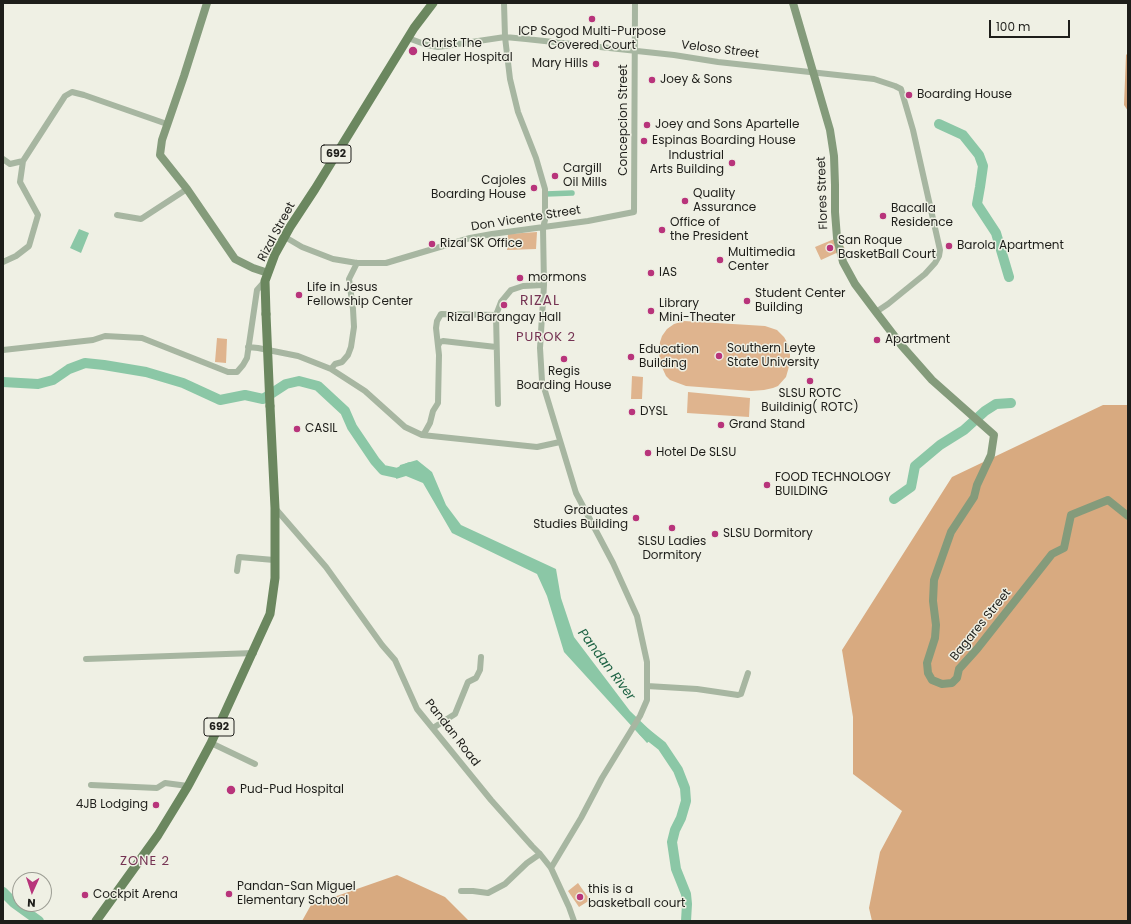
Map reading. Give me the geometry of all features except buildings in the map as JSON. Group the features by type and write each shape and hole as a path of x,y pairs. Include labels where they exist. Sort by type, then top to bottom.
{"main road":[{"name":"Rizal Street","path":"276,508 266,314 267,277 276,254 285,237 408,38 433,3"},
{"name":"692","path":"96,921 158,835 188,786 212,743 254,653 270,614 275,578 274,560 276,508"}],"street":[{"path":"3,350 93,340 105,336 142,338 228,372 237,372 243,366 247,358 257,290 267,277 235,259 187,189 160,155 162,140 207,3"},
{"path":"504,3 505,37 510,79 518,112 536,158 545,189 545,220 543,228 544,285 540,348 542,381 576,493 613,563 637,616 647,662 647,700 640,716 551,868"},
{"name":"Concepcion Street","path":"634,212 635,3"},
{"name":"Flores Street","path":"793,3 830,130 834,156 836,238 843,262 855,284 902,346 932,380 967,413"},
{"name":"Veloso Street","path":"408,38 427,46 438,47 505,37 674,55 813,74 874,80 901,89 913,130 940,250 939,256 935,263 925,274 876,312"},
{"path":"3,262 16,256 29,246 38,215 20,182 23,161 65,96 72,92 84,95 167,124"},
{"path":"3,159 10,164 23,161"},
{"path":"116,215 141,219 187,189"},
{"name":"Don Vicente Street","path":"285,237 317,254 333,259 357,263 386,263 470,238 588,221 634,212"},
{"path":"331,369 335,364 341,363 348,355 351,347 354,327 354,309 349,279 357,263"},
{"path":"498,404 496,315 501,302 511,290 523,286 544,285"},
{"path":"422,435 430,423 433,410 438,403 439,355 436,328 437,320 442,314 496,315"},
{"path":"438,346 440,342 443,341 496,346"},
{"path":"248,347 298,356 331,369 366,391 405,427 422,435 537,447 560,442"},
{"name":"Bagares Street","path":"967,413 994,435 991,455 977,485 974,497 951,532 934,580 933,600 936,625 935,638 927,663 928,673 932,680 942,684 952,683 957,678 959,668 982,643 1052,554 1064,548 1071,515 1108,500 1128,516"},
{"name":"Pandan Road","path":"276,508 326,567 382,645 395,660 417,709 491,800 551,868 574,921"},
{"path":"237,571 239,557 274,560"},
{"path":"86,660 254,653"},
{"path":"433,728 455,714 468,682 476,678 480,670 481,657"},
{"path":"647,686 696,689 738,695 741,694 748,673"},
{"path":"212,743 255,764"},
{"path":"91,785 157,788 165,783 188,786"},
{"path":"461,891 488,893 505,884 527,863 540,854"}],"shaded area":[{"path":"1128,53 1128,111 1124,105 1126,55"},
{"path":"79,229 89,233 81,253 70,248"},
{"path":"537,232 536,249 507,250 508,234"},
{"name":"San Roque BasketBall Court","path":"839,237 845,249 821,260 815,247"},
{"path":"684,321 765,326 777,330 788,344 790,354 790,363 786,377 778,386 773,388 751,391 686,386 670,380 666,376 660,363 660,342 667,329 674,324"},
{"path":"217,338 227,339 226,363 215,362"},
{"path":"632,376 643,377 642,399 631,399"},
{"path":"688,392 750,398 749,417 687,413"},
{"path":"1103,405 1128,405 1128,921 872,921 869,908 880,852 902,811 853,774 853,717 842,650 952,477"},
{"path":"417,460 432,472 446,505 461,525 556,569 561,598 574,637 630,711 656,736 647,743 564,652 547,596 537,574 452,533 423,483 406,476 396,479 400,465"},
{"path":"397,875 445,897 469,921 302,921 311,905"},
{"name":"this is a basketball court","path":"578,883 590,900 579,907 568,891"}],"waterway":[{"path":"939,124 963,135 979,155 983,166 977,204 996,233 1009,277"},
{"path":"546,194 572,193"},
{"name":"Pandan River","path":"3,382 38,384 53,380 69,369 85,363 146,372 183,383 220,400 245,395 263,399 286,384 299,381 318,386 345,411 352,427 375,461 383,470 397,473 410,467"},
{"path":"894,499 911,487 915,466 940,445 964,430 985,411 996,404 1011,403"},
{"name":"Pandan River","path":"643,731 662,746 678,770 685,788 686,801 672,842 676,869 686,894 686,921"},
{"path":"3,892 14,903 39,921"}],"place":[{"name":"ICP Sogod Multi-Purpose Covered Court","path":"592,19"},
{"name":"Christ The Healer Hospital","path":"413,51"},
{"name":"Mary Hills","path":"596,64"},
{"name":"Joey & Sons","path":"652,80"},
{"name":"Boarding House","path":"909,95"},
{"name":"Joey and Sons Apartelle","path":"647,125"},
{"name":"Espinas Boarding House","path":"644,141"},
{"name":"Industrial Arts Building","path":"732,163"},
{"name":"Cargill Oil Mills","path":"555,176"},
{"name":"Cajoles Boarding House","path":"534,188"},
{"name":"Quality Assurance","path":"685,201"},
{"name":"Bacalla Residence","path":"883,216"},
{"name":"Office of the President","path":"662,230"},
{"name":"Rizal SK Office","path":"432,244"},
{"name":"Barola Apartment","path":"949,246"},
{"name":"San Roque BasketBall Court","path":"830,248"},
{"name":"Multimedia Center","path":"720,260"},
{"name":"IAS","path":"651,273"},
{"name":"mormons","path":"520,278"},
{"name":"Life in Jesus Fellowship Center","path":"299,295"},
{"name":"Student Center Building","path":"747,301"},
{"name":"Rizal Barangay Hall","path":"504,305"},
{"name":"Library Mini-Theater","path":"651,311"},
{"name":"Apartment","path":"877,340"},
{"name":"Southern Leyte State University","path":"719,356"},
{"name":"Education Building","path":"631,357"},
{"name":"Regis Boarding House","path":"564,359"},
{"name":"SLSU ROTC Buildinig( ROTC)","path":"810,381"},
{"name":"DYSL","path":"632,412"},
{"name":"Grand Stand","path":"721,425"},
{"name":"CASIL","path":"297,429"},
{"name":"Hotel De SLSU","path":"648,453"},
{"name":"FOOD TECHNOLOGY BUILDING","path":"767,485"},
{"name":"Graduates Studies Building","path":"636,518"},
{"name":"SLSU Ladies Dormitory","path":"672,528"},
{"name":"SLSU Dormitory","path":"715,534"},
{"name":"Pud-Pud Hospital","path":"231,790"},
{"name":"4JB Lodging","path":"156,805"},
{"name":"Pandan-San Miguel Elementary School","path":"229,894"},
{"name":"Cockpit Arena","path":"85,895"},
{"name":"this is a basketball court","path":"580,897"}],"district":[{"name":"RIZAL","path":"540,301"},
{"name":"PUROK 2","path":"546,338"},
{"name":"ZONE 2","path":"145,862"}]}
